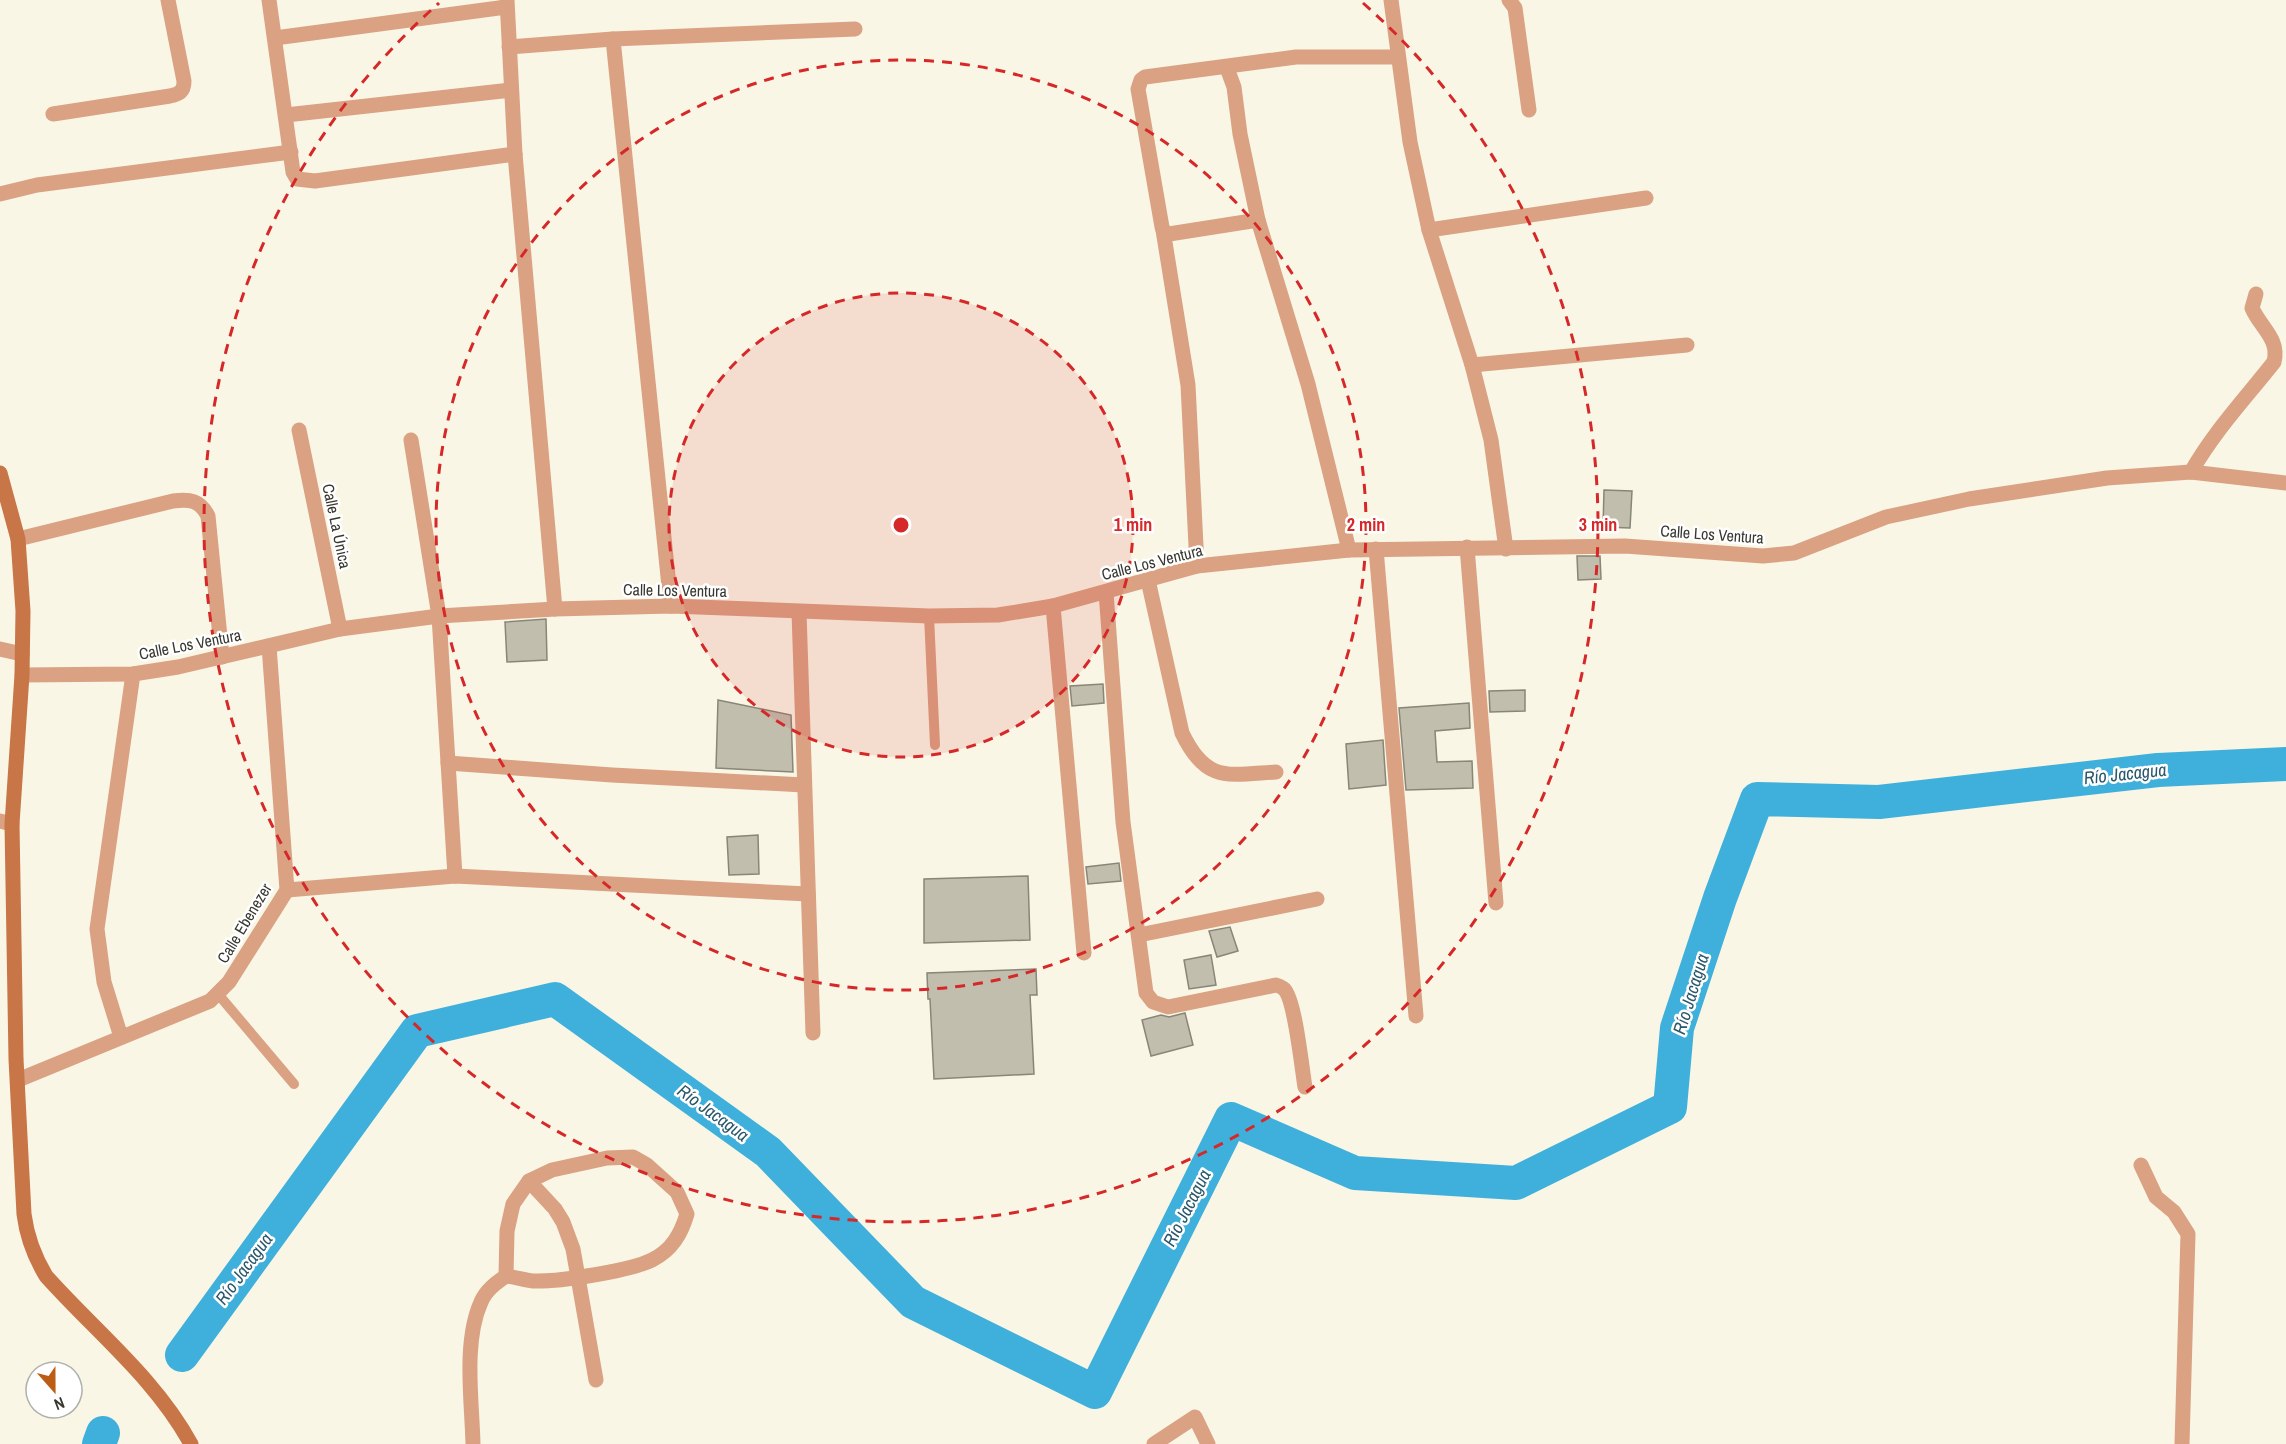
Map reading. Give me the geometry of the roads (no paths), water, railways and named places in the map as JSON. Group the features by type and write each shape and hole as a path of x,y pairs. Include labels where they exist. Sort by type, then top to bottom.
{"street":[{"path":"53,114 179,94 183,90 184,81 168,0"},
{"path":"269,0 293,172 297,179 308,182 515,154"},
{"path":"1391,0 1405,91 1410,142 1428,230 1472,365 1491,440 1506,549"},
{"path":"1509,0 1515,8 1529,110"},
{"path":"274,38 506,4 515,154 555,609"},
{"path":"508,47 613,39 855,29"},
{"path":"613,39 670,606"},
{"path":"1197,566 1188,385 1139,84 1145,77 1316,56 1398,57"},
{"path":"1227,68 1234,87 1240,134 1258,220 1308,384 1348,550"},
{"path":"286,115 511,90"},
{"path":"0,194 37,185 291,152"},
{"path":"1428,230 1646,198"},
{"path":"1163,230 1169,234 1258,220"},
{"path":"2191,472 2221,425 2274,362 2276,355 2273,340 2260,324 2252,308 2256,294"},
{"path":"1472,365 1687,345"},
{"name":"Calle La Única","path":"299,430 340,629"},
{"path":"411,440 439,616 455,876"},
{"name":"Calle Los Ventura","path":"22,675 133,674 222,657 340,629 439,616 555,609 670,606 929,616 998,615 1053,606 1197,566 1348,550 1626,546 1762,556 1780,555 1794,553 1886,517 1969,499 2107,478 2191,472 2286,483"},
{"path":"0,473 18,539 23,611 22,675 6,823 24,1214 27,1235 35,1258 46,1276 139,1371 166,1404 191,1444"},
{"path":"18,539 173,501 195,501 204,507 208,516 222,657"},
{"path":"1467,547 1496,903"},
{"path":"1376,549 1416,1016"},
{"path":"1148,580 1182,733 1192,754 1209,769 1229,775 1276,772"},
{"path":"1106,592 1123,822 1146,993 1153,1002 1168,1007 1276,985 1285,989 1296,1031 1305,1088"},
{"path":"1053,606 1084,953"},
{"path":"799,612 813,1033"},
{"name":"Calle Ebenezer","path":"18,1080 199,1006 218,994 229,982 287,890 269,646"},
{"path":"0,649 22,654"},
{"path":"121,1037 104,982 97,930 133,674"},
{"path":"448,764 612,776 804,786"},
{"path":"287,890 455,876 808,894"},
{"path":"1139,935 1317,899"},
{"path":"633,1157 647,1165 677,1192 687,1214 681,1234 668,1249 652,1261 578,1277 532,1281 506,1275 507,1231 513,1204 529,1181 552,1170 607,1158 633,1157"},
{"path":"2141,1165 2157,1197 2174,1212 2188,1234 2182,1444"},
{"path":"529,1181 555,1209 563,1222 573,1249 596,1380"},
{"path":"473,1444 470,1342 481,1303 491,1287 506,1275"},
{"path":"1154,1444 1194,1417 1208,1444"}],"lane":[{"path":"929,616 935,745"},
{"path":"218,994 294,1084"}],"waterway":[{"name":"Río Jacagua","path":"182,1355 417,1031 555,999 768,1152 913,1302 1095,1392 1231,1119 1355,1173 1516,1183 1670,1107 1677,1028 1720,898 1757,799 1879,802 2158,770 2286,764"},
{"name":"Río Jacagua","path":"99,1444 103,1433"}]}
